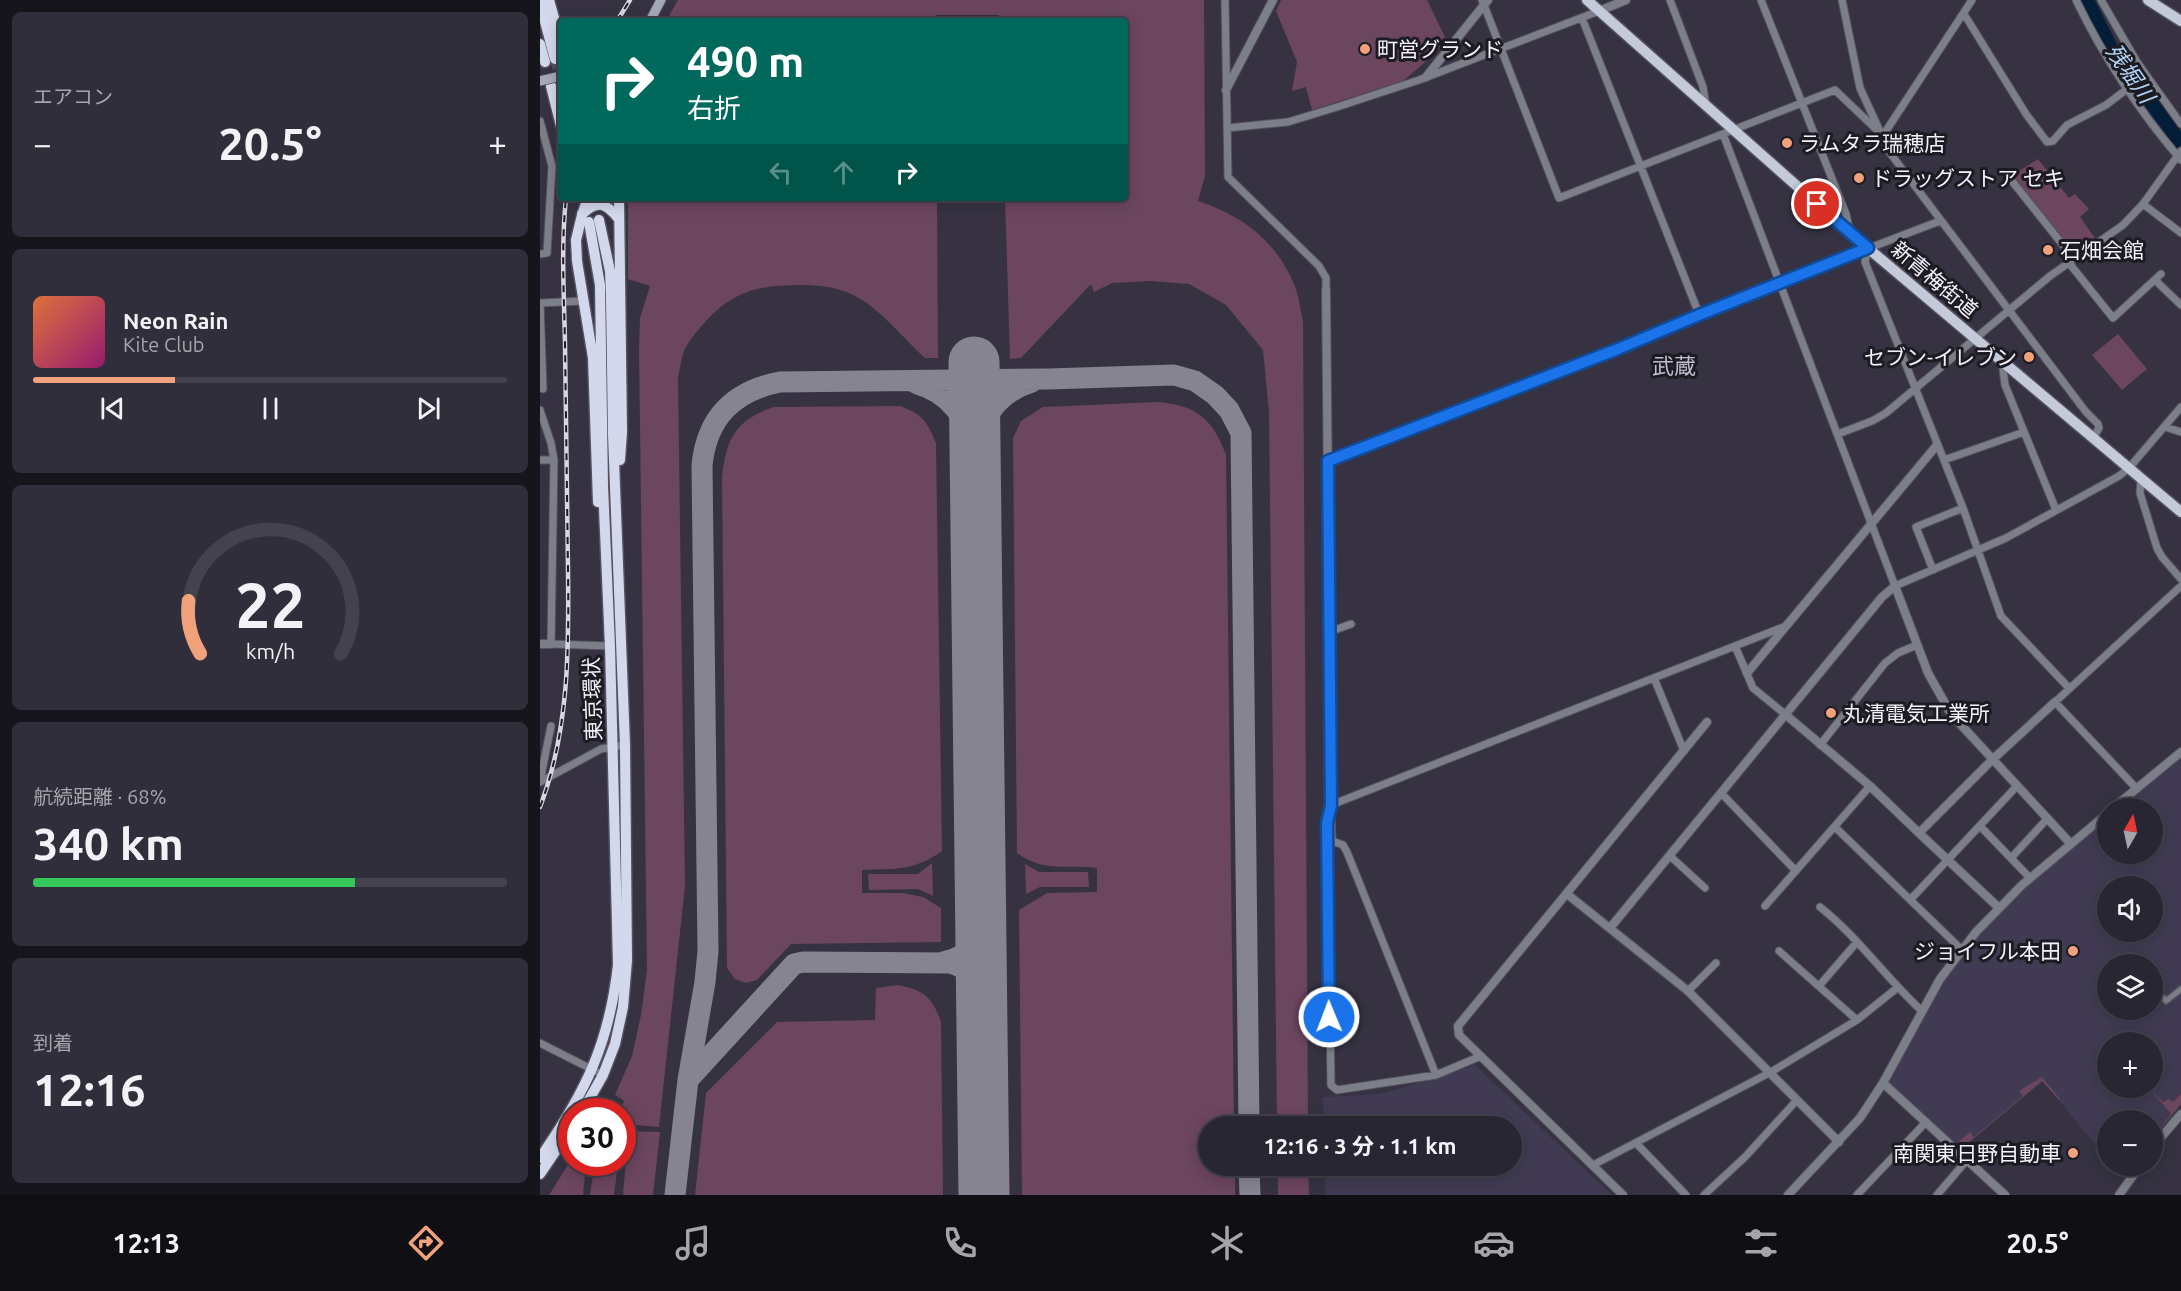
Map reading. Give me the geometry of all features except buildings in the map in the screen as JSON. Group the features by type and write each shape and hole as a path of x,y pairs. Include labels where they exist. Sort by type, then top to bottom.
{"highway":[{"path":"549,0 558,32"},
{"path":"540,3 550,60 540,44"},
{"path":"551,86 558,114"},
{"path":"588,201 590,219"},
{"path":"616,490 622,432 619,201"},
{"path":"607,579 596,487 593,358 577,261 576,240 590,219 590,206 600,204 607,206 620,219"},
{"name":"東京環状","path":"588,1098 620,1024 626,982 625,745 613,435 611,288 610,271 590,219"},
{"name":"東京環状","path":"540,1158 598,1073 609,1024 618,965 610,646 603,486 600,285 590,219"},
{"path":"540,1174 558,1148"}],"main road":[{"path":"652,18 661,0"},
{"name":"新青梅街道","path":"1587,0 1706,106 1728,132 2181,512"},
{"path":"2148,0 2181,21"},
{"path":"540,81 558,77"}],"street":[{"path":"1225,0 1228,177 1319,266 1326,278 1331,805 1328,814 1330,840 1327,885 1331,1085 1337,1090 1436,1075 1481,1056"},
{"path":"1226,90 1273,0"},
{"path":"1227,128 1288,122 1426,78 1626,0"},
{"path":"1670,0 1703,87 1706,106"},
{"path":"1761,0 1846,214 1850,233"},
{"path":"1842,0 1860,88 1880,135 1907,178 2086,412 2098,424 2093,438"},
{"path":"1880,135 1972,0"},
{"path":"1838,434 1872,421 1915,390 2050,276 2123,225 2143,204 2180,155 2146,118 2103,51 2076,0"},
{"path":"2101,0 2137,62 2181,124"},
{"path":"1485,2 1558,198 1835,90 1880,135"},
{"path":"1426,78 1485,2"},
{"path":"1964,14 2026,114 2047,142 2053,141 2067,126 2106,105 2127,89"},
{"path":"1581,18 1699,315"},
{"path":"540,121 552,166 547,253 540,254"},
{"path":"1728,132 1779,284 1838,434 1870,525 1933,683 1951,714 2071,844"},
{"path":"2008,176 2112,318 2158,277 2181,305"},
{"path":"2143,204 2181,233"},
{"path":"1328,461 1940,221"},
{"path":"1868,248 1865,262 1963,508 2001,616 2069,688"},
{"path":"543,389 540,303 583,301"},
{"path":"2002,361 2005,385 2056,510"},
{"path":"1610,928 1882,597 1894,586 2006,538 2103,485 2129,468 2181,407"},
{"path":"540,410 554,460 551,644"},
{"path":"2165,428 2181,432"},
{"path":"1944,460 2024,432"},
{"path":"1747,673 1937,445"},
{"path":"540,460 554,460"},
{"path":"2141,479 2140,493 2157,548 2181,579"},
{"path":"1933,570 1917,527 1963,508"},
{"path":"1919,833 1992,759 2181,586"},
{"path":"1329,632 1351,624"},
{"path":"1331,805 1788,625"},
{"path":"540,644 610,646"},
{"path":"1820,745 1886,663 1898,653 1917,645"},
{"path":"1735,646 1753,688 1870,786 1998,907"},
{"path":"1654,678 1684,751"},
{"path":"2055,702 2137,789"},
{"path":"1623,1195 1459,1035 1458,1026 1707,722"},
{"path":"540,781 551,726"},
{"path":"540,781 601,749 625,745"},
{"path":"2126,798 2181,752"},
{"path":"1765,906 1870,786"},
{"path":"1910,900 2017,786"},
{"path":"1722,794 1796,871"},
{"path":"2011,858 2047,819"},
{"path":"1788,1195 1860,1118 1883,1083 1940,979 1962,950 1998,907 2097,822"},
{"path":"1980,826 2030,878"},
{"path":"1834,827 1962,950"},
{"path":"1330,840 1342,845 1347,852 1436,1075"},
{"path":"1671,856 1705,888"},
{"path":"1567,894 1688,991 1839,1142"},
{"path":"1820,907 1857,942 1922,1011"},
{"path":"1819,986 1857,942"},
{"path":"1779,951 1857,1020"},
{"path":"1688,991 1716,963"},
{"path":"1593,1165 1771,1072 1857,1020 1898,988"},
{"path":"2163,998 2166,1001 2181,989"},
{"path":"540,1043 598,1073"},
{"path":"1883,1083 2005,1195"},
{"path":"1704,1195 1745,1157 1797,1100"},
{"path":"2163,1135 2181,1114"},
{"path":"1857,1195 1926,1122"},
{"path":"1636,1143 1686,1195"},
{"path":"1937,1195 1967,1160"},
{"path":"2119,1195 2133,1176"}],"shaded area":[{"path":"678,0 1204,0 1205,176 1198,201 1243,222 1267,242 1286,268 1294,284 1303,321 1308,1116 1277,1116 1269,413 1263,350 1226,305 1189,284 1150,281 1112,283 1094,292 1091,284 1021,358 1010,359 1005,201 1128,201 1128,18 999,18 999,15 936,15 936,18 668,18"},
{"name":"町営グランド","path":"1281,0 1427,0 1446,39 1430,58 1403,81 1312,110 1306,87 1292,91 1297,62 1276,11"},
{"path":"2038,159 2069,198 2075,194 2089,209 2080,217 2095,238 2087,248 2074,256 2011,176"},
{"path":"628,201 937,201 938,358 925,358 866,302 836,289 807,285 772,286 737,296 706,321 691,339 683,354 678,378 685,886 659,1127 636,1125 636,1098 620,1098 615,1095 632,1056 641,1015 647,970 639,349 640,318 650,286 628,279"},
{"path":"2118,334 2147,369 2122,390 2092,355"},
{"path":"1158,402 1183,406 1209,423 1226,455 1234,1116 1198,1116 1198,1176 1235,1176 1235,1195 1022,1195 1019,910 1047,893 1097,892 1097,868 1046,865 1017,853 1013,438 1021,421 1043,407"},
{"path":"900,406 923,419 936,443 942,851 922,863 904,868 862,870 862,893 903,893 923,897 941,908 941,942 791,944 757,980 746,983 735,979 727,968 722,478 726,452 741,425 761,412 774,407"},
{"name":"ジョイフル本田","path":"2181,758 2181,1104 2163,1126 2163,1110 2097,1110 2097,1147 2043,1081 1961,1149 1890,1085 1889,1079 1942,982 1975,938 2025,887 2097,827 2097,864 2163,864 2163,798 2132,798"},
{"path":"932,863 933,896 918,889 869,890 868,874 918,874"},
{"path":"1025,864 1039,872 1088,872 1089,887 1040,887 1026,894"},
{"path":"898,985 926,996 935,1007 941,1022 943,1195 695,1195 706,1093 777,1022 875,1020 876,988"},
{"path":"1475,1065 1612,1195 1325,1195 1325,1176 1522,1176 1522,1116 1324,1116 1323,1097 1380,1094"},
{"path":"2042,1077 2059,1100 2042,1081 1961,1149 1957,1146 1958,1142 1970,1132 1974,1137 2023,1096 2019,1091"},
{"path":"2181,1094 2181,1104 2163,1126 2171,1114 2157,1098 2163,1102 2169,1099 2173,1102"},
{"path":"636,1131 660,1132 653,1195 623,1195 625,1176 636,1176"},
{"path":"561,1176 585,1176 583,1195 549,1195"},
{"path":"593,1176 616,1176 614,1195 590,1195"},
{"path":"1278,1176 1308,1176 1309,1195 1278,1195"}],"waterway":[{"name":"残堀川","path":"2087,0 2111,48 2181,143"}],"taxiway":[{"path":"675,1195 688,1080 708,951 702,465 710,433 726,409 749,392 780,382 1174,375 1195,381 1215,395 1229,410 1241,433 1249,1116"},
{"path":"975,457 985,420 992,410 1008,393 1032,382"},
{"path":"917,384 939,394 956,409 967,429 974,452"},
{"path":"943,962 966,952 974,944 980,932"},
{"path":"688,1080 794,964 803,962 950,963 961,967 969,974 982,994"},
{"path":"1249,1176 1250,1195"}],"runway":[{"path":"974,362 984,1195"}],"tunnel":[{"path":"555,59 558,70"}],"railway":[{"path":"619,18 630,0"},
{"path":"540,807 557,749 567,660 568,570 563,270 566,201"}],"place":[{"name":"町営グランド","path":"1365,49"},
{"name":"ラムタラ瑞穂店","path":"1787,143"},
{"name":"ドラッグストア セキ","path":"1859,178"},
{"name":"石畑会館","path":"2048,250"},
{"name":"セブン-イレブン","path":"2029,357"},
{"name":"丸清電気工業所","path":"1831,713"},
{"name":"ジョイフル本田","path":"2073,951"},
{"name":"南関東日野自動車","path":"2073,1153"}],"district":[{"name":"武蔵","path":"1674,365"}],"route":[{"path":"1329,1017 1327,823 1331,805 1328,461 1618,349 1868,248 1817,204"}]}
